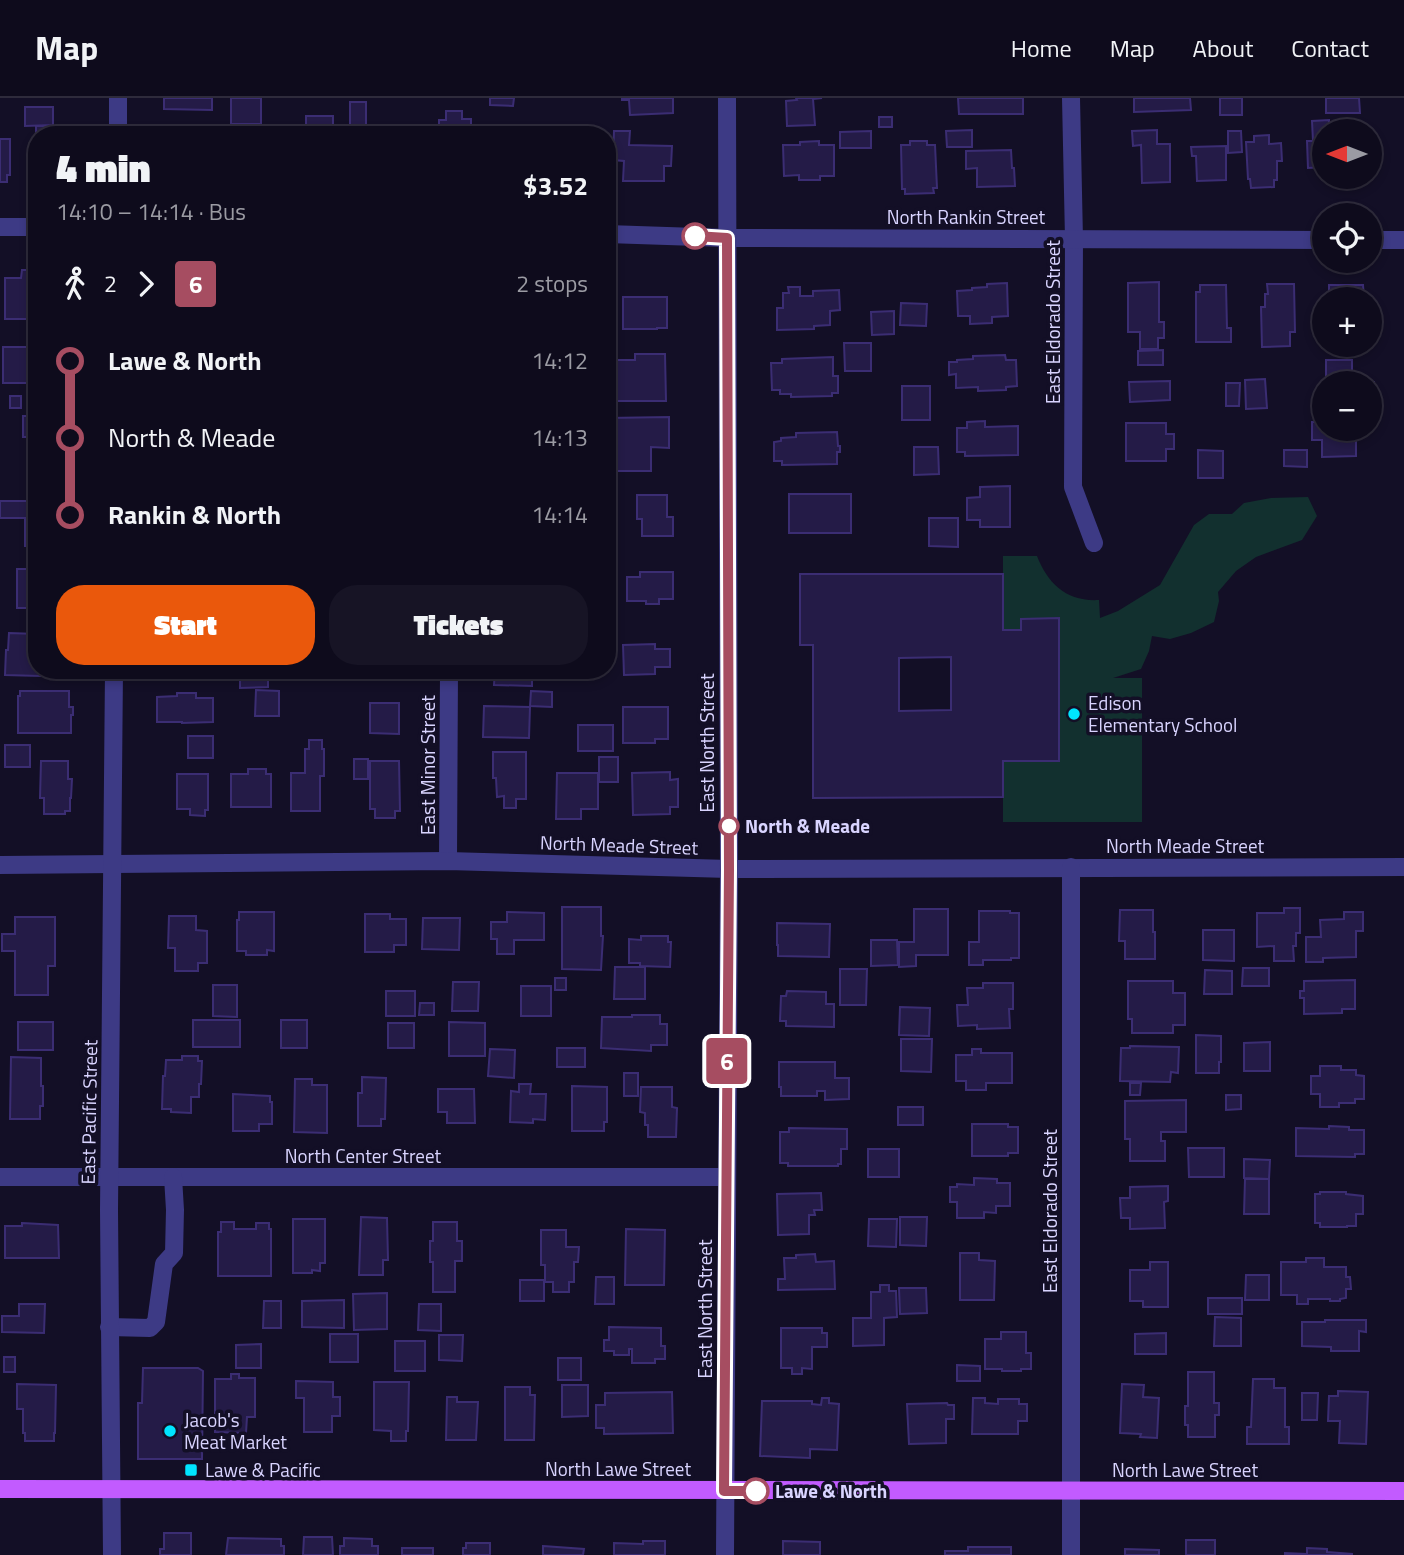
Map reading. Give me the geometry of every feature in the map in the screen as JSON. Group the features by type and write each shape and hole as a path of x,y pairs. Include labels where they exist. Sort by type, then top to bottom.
{"main road":[{"name":"North Lawe Street","path":"0,1489 1404,1491"}],"street":[{"path":"118,98 118,126"},
{"name":"East North Street","path":"725,1555 729,869 727,98"},
{"name":"East Eldorado Street","path":"1071,98 1074,239 1073,487 1094,543"},
{"path":"0,226 28,227"},
{"name":"North Rankin Street","path":"616,234 727,238 1312,240"},
{"path":"1382,240 1404,240"},
{"name":"East Pacific Street","path":"112,1555 109,1327 114,679"},
{"name":"East Minor Street","path":"448,861 449,679"},
{"name":"North Meade Street","path":"0,865 448,861 729,869 1404,867"},
{"name":"East Eldorado Street","path":"1071,867 1071,1555"},
{"name":"North Center Street","path":"0,1177 726,1177"},
{"path":"109,1327 150,1328 156,1322 164,1264 174,1253 173,1177"}],"green space":[{"path":"1308,497 1317,516 1302,540 1256,557 1236,571 1218,592 1219,601 1214,622 1170,639 1152,636 1141,669 1113,678 1142,678 1142,822 1003,822 1003,761 1058,761 1058,619 1022,619 1021,630 1003,630 1003,556 1037,556 1047,575 1060,589 1077,598 1099,600 1100,618 1118,611 1160,585 1194,525 1209,514 1232,514 1244,503 1271,498"}],"building":[{"path":"164,98 212,98 212,110 164,109"},
{"path":"231,98 261,98 261,124 231,124"},
{"path":"490,98 514,98 513,106 490,105"},
{"path":"622,98 673,98 673,113 630,115 629,100"},
{"path":"796,98 822,98 813,99 815,125 787,126 786,101 797,100"},
{"path":"958,98 1023,98 1023,114 959,114"},
{"path":"1134,98 1190,98 1191,110 1134,112"},
{"path":"1220,98 1242,98 1242,115 1220,115"},
{"path":"1326,98 1359,98 1360,113 1326,113"},
{"path":"350,102 366,102 366,126 350,126"},
{"path":"25,107 53,107 53,125 25,126"},
{"path":"446,111 462,111 462,119 471,119 471,126 439,126 439,120 446,120"},
{"path":"306,116 333,116 333,126 306,126"},
{"path":"879,117 892,117 892,127 879,127"},
{"path":"972,130 972,147 947,147 946,131"},
{"path":"1157,130 1157,144 1170,144 1170,182 1142,183 1141,145 1133,146 1132,131"},
{"path":"616,131 630,131 629,145 672,146 671,166 664,166 664,181 623,181 624,161 616,160"},
{"path":"871,131 871,148 840,148 840,132"},
{"path":"1228,131 1241,131 1242,152 1228,153"},
{"path":"1269,135 1269,144 1281,143 1282,161 1277,161 1277,180 1274,180 1274,187 1251,188 1246,142 1254,142 1254,136"},
{"path":"0,139 10,139 10,175 7,175 7,182 0,182"},
{"path":"819,141 819,145 834,145 834,176 820,176 820,180 799,180 799,175 784,176 783,145"},
{"path":"910,141 927,141 927,145 935,145 937,188 933,188 934,193 905,194 905,189 902,189 901,145 910,145"},
{"path":"1307,141 1312,141 1312,168 1308,168"},
{"path":"1226,146 1226,180 1197,181 1196,156 1192,156 1191,147"},
{"path":"1011,150 1015,186 977,187 977,168 966,169 966,151"},
{"path":"22,270 28,270 28,319 5,319 5,278 21,278"},
{"path":"1159,282 1159,322 1164,322 1164,338 1158,338 1158,349 1140,349 1140,332 1128,332 1128,283"},
{"path":"1007,283 1008,316 992,317 992,323 970,324 970,316 958,316 957,291 987,287 987,284"},
{"path":"1267,284 1294,284 1295,332 1290,332 1290,346 1262,347 1261,307 1265,307"},
{"path":"1200,285 1226,285 1227,328 1231,328 1231,342 1196,342 1196,292 1200,292"},
{"path":"1363,285 1363,287 1329,287"},
{"path":"788,287 800,287 800,296 813,296 813,291 839,290 840,310 830,311 830,325 814,326 814,329 777,330 777,308 783,308 783,293 789,293"},
{"path":"623,297 667,297 667,328 623,329"},
{"path":"901,303 927,304 926,326 900,325"},
{"path":"894,311 894,334 872,335 871,312"},
{"path":"844,343 871,343 871,371 845,371"},
{"path":"3,347 28,347 28,383 3,383"},
{"path":"1163,350 1163,365 1138,365 1138,351"},
{"path":"635,354 665,354 666,401 616,401 616,360 635,360"},
{"path":"1005,355 1006,360 1016,360 1017,386 1006,387 1006,390 978,391 978,387 956,388 956,374 949,375 949,362 973,359 973,356"},
{"path":"833,357 833,376 838,376 838,393 832,393 832,396 791,397 791,394 780,394 780,390 772,390 771,363 782,363 782,359"},
{"path":"1326,360 1352,360 1352,371 1326,371"},
{"path":"1265,379 1267,408 1246,409 1245,380"},
{"path":"1170,381 1170,400 1130,402 1129,382"},
{"path":"1226,383 1240,383 1239,406 1226,406"},
{"path":"902,386 930,386 930,420 902,420"},
{"path":"10,396 21,396 21,408 10,408"},
{"path":"23,416 28,416 28,437 23,437"},
{"path":"669,417 669,448 651,447 651,471 616,471 616,418"},
{"path":"985,421 985,427 1018,426 1018,455 965,456 965,452 957,452 957,428 967,428 967,422"},
{"path":"1126,423 1166,423 1166,434 1174,434 1174,449 1166,449 1166,461 1126,461"},
{"path":"837,432 840,452 837,452 837,464 782,465 782,461 774,461 774,442 781,441 781,438 796,437 796,433"},
{"path":"1322,441 1356,441 1356,456 1322,457"},
{"path":"914,447 938,447 939,474 914,475"},
{"path":"1198,450 1223,451 1223,478 1198,478"},
{"path":"1284,450 1307,450 1307,467 1284,466"},
{"path":"1010,486 1010,527 980,527 980,520 967,520 967,498 980,497 980,487"},
{"path":"789,494 851,494 851,533 789,533"},
{"path":"637,495 667,495 667,517 673,517 673,536 642,536 642,519 637,519"},
{"path":"0,501 28,501 28,546 25,546 25,518 0,518"},
{"path":"929,518 958,518 958,547 929,546"},
{"path":"17,569 28,569 28,608 17,608"},
{"path":"640,572 673,572 673,599 659,599 659,604 627,601 627,577 640,577"},
{"path":"800,574 1003,574 1003,630 1021,630 1021,619 1059,618 1059,761 1003,761 1003,797 813,798 813,645 800,645","holes":["951,657 951,710 899,711 899,658"]},
{"path":"9,633 28,634 28,676 5,675"},
{"path":"655,644 655,649 670,649 670,667 655,667 655,674 624,675 623,645"},
{"path":"240,679 268,679 268,687 240,688"},
{"path":"494,679 532,679 532,686 494,685"},
{"path":"256,690 279,691 279,716 255,716"},
{"path":"20,691 69,691 69,707 73,707 71,733 18,733"},
{"path":"531,691 552,692 552,707 530,706"},
{"path":"177,693 196,693 196,698 213,698 213,722 157,722 157,697 177,696"},
{"path":"370,703 399,703 399,734 370,733"},
{"path":"484,706 530,707 529,738 483,737"},
{"path":"623,707 668,707 668,739 655,739 655,743 623,743"},
{"path":"578,725 613,725 613,751 578,751"},
{"path":"188,736 213,736 213,758 188,758"},
{"path":"309,740 322,740 324,749 324,776 320,776 320,811 291,811 291,773 305,773 305,749 309,749"},
{"path":"5,745 30,745 30,767 5,767"},
{"path":"493,752 526,752 526,799 516,799 516,808 504,808 504,796 497,797 496,778 493,778"},
{"path":"599,757 618,757 618,782 599,782"},
{"path":"354,759 368,759 368,779 354,779"},
{"path":"41,761 68,761 68,779 72,779 71,798 70,811 65,811 65,814 44,814 44,798 40,798"},
{"path":"370,761 399,761 400,811 395,811 395,818 375,818 375,809 370,809"},
{"path":"248,769 266,769 266,774 271,774 271,807 231,807 231,774 248,774"},
{"path":"670,772 670,780 678,779 678,807 670,807 670,814 633,815 632,773"},
{"path":"557,773 598,773 598,809 581,809 581,819 556,819"},
{"path":"177,774 208,774 208,810 205,810 205,816 190,815 190,809 177,809"},
{"path":"562,907 601,907 601,970 562,969"},
{"path":"1284,908 1300,908 1300,933 1296,933 1296,946 1293,946 1294,961 1274,961 1274,946 1257,947 1257,913 1284,913"},
{"path":"914,909 948,909 948,955 916,955 916,966 899,967 899,942 914,942"},
{"path":"1120,910 1153,910 1155,959 1125,959 1125,941 1119,941"},
{"path":"979,911 1019,913 1019,958 983,960 983,965 969,965 969,942 979,942"},
{"path":"239,912 274,912 274,951 267,950 267,955 246,955 246,951 237,951"},
{"path":"507,912 544,913 544,940 514,940 514,954 497,954 497,939 491,939 491,922 507,922"},
{"path":"1344,912 1363,912 1363,931 1356,931 1356,957 1323,958 1323,962 1306,962 1306,937 1321,937 1320,920 1344,919"},
{"path":"365,914 390,914 390,919 406,919 406,945 394,945 394,952 365,952"},
{"path":"169,916 196,916 196,930 207,931 207,963 198,963 198,971 175,971 175,948 168,948"},
{"path":"15,917 55,917 55,966 48,966 48,995 15,995 15,951 2,951 2,934 15,934"},
{"path":"423,918 460,918 459,950 422,949"},
{"path":"777,923 830,924 829,957 778,956"},
{"path":"1203,930 1234,930 1234,961 1203,960"},
{"path":"641,936 668,936 668,942 671,942 670,967 629,963 629,939 641,940"},
{"path":"871,940 897,940 898,965 871,966"},
{"path":"615,967 645,967 645,999 614,999"},
{"path":"1243,968 1269,968 1269,986 1242,986"},
{"path":"840,969 867,969 866,1005 840,1005"},
{"path":"1205,970 1232,971 1232,994 1204,994"},
{"path":"555,978 566,978 566,990 555,990"},
{"path":"1355,980 1355,1009 1342,1009 1342,1013 1304,1014 1304,998 1300,998 1300,991 1304,991 1304,981"},
{"path":"1128,981 1173,981 1173,993 1185,993 1185,1025 1173,1025 1173,1033 1132,1033 1132,1019 1128,1019"},
{"path":"453,982 479,982 478,1011 452,1011"},
{"path":"983,983 1013,983 1013,1009 1009,1009 1010,1028 977,1029 977,1025 958,1026 957,1005 968,1005 967,988 983,988"},
{"path":"213,985 237,985 237,1017 213,1016"},
{"path":"521,986 551,986 551,1016 521,1016"},
{"path":"386,991 415,991 415,1016 386,1016"},
{"path":"787,991 826,992 826,1004 834,1004 834,1027 786,1026 786,1021 780,1021 781,996 786,996"},
{"path":"420,1003 434,1003 434,1015 419,1015"},
{"path":"900,1007 930,1008 929,1036 899,1035"},
{"path":"660,1015 660,1024 667,1024 667,1045 651,1045 651,1051 601,1048 602,1017"},
{"path":"193,1020 240,1020 240,1047 193,1047"},
{"path":"281,1020 307,1020 307,1048 281,1048"},
{"path":"18,1022 53,1022 53,1050 18,1050"},
{"path":"449,1022 485,1023 485,1056 449,1056"},
{"path":"388,1023 414,1023 414,1048 388,1048"},
{"path":"1196,1035 1221,1036 1219,1073 1196,1073"},
{"path":"901,1039 932,1039 931,1072 901,1071"},
{"path":"1270,1042 1270,1071 1244,1071 1244,1043"},
{"path":"1179,1047 1178,1073 1171,1072 1170,1082 1120,1081 1121,1048"},
{"path":"557,1048 585,1048 585,1067 557,1067"},
{"path":"490,1049 515,1050 514,1078 488,1076"},
{"path":"972,1049 981,1049 981,1053 1012,1053 1012,1083 986,1083 986,1090 966,1090 966,1081 956,1081 956,1055 972,1055"},
{"path":"182,1056 198,1056 198,1061 202,1061 199,1097 191,1097 191,1113 162,1109 166,1060 182,1060"},
{"path":"11,1057 41,1058 43,1106 40,1106 40,1119 10,1119"},
{"path":"779,1062 835,1062 835,1078 849,1078 849,1099 825,1100 825,1091 817,1091 817,1096 781,1096"},
{"path":"1320,1066 1341,1066 1341,1070 1356,1070 1356,1075 1364,1076 1364,1099 1355,1099 1355,1103 1339,1103 1339,1107 1320,1107 1320,1094 1311,1094 1311,1076 1320,1076"},
{"path":"624,1073 638,1073 638,1096 624,1096"},
{"path":"362,1077 386,1078 385,1119 381,1119 381,1126 358,1126 358,1093 362,1093"},
{"path":"295,1079 312,1079 312,1085 327,1085 327,1133 294,1132"},
{"path":"1130,1083 1141,1083 1140,1095 1130,1095"},
{"path":"519,1084 531,1084 530,1094 546,1094 545,1120 533,1119 533,1123 510,1122 511,1091 519,1092"},
{"path":"572,1086 607,1087 607,1122 604,1122 604,1131 572,1131"},
{"path":"641,1087 672,1087 672,1107 677,1108 676,1137 648,1137 645,1113 640,1112"},
{"path":"438,1089 474,1089 475,1123 447,1123 447,1112 438,1112"},
{"path":"233,1094 270,1096 272,1124 259,1124 259,1131 233,1131"},
{"path":"1226,1095 1241,1095 1241,1109 1226,1110"},
{"path":"1186,1100 1186,1132 1161,1132 1161,1141 1165,1141 1165,1161 1130,1161 1130,1139 1125,1139 1125,1101"},
{"path":"898,1107 923,1107 923,1125 898,1125"},
{"path":"972,1124 1008,1124 1008,1127 1018,1127 1018,1153 1008,1153 1008,1156 972,1156"},
{"path":"1329,1126 1364,1130 1364,1154 1355,1154 1355,1157 1296,1156 1296,1128 1329,1129"},
{"path":"789,1128 847,1129 847,1149 841,1149 841,1164 788,1166 788,1163 780,1163 780,1132 789,1132"},
{"path":"1188,1148 1224,1148 1224,1177 1189,1177"},
{"path":"868,1149 899,1149 899,1177 868,1177"},
{"path":"1244,1159 1270,1160 1269,1179 1244,1178"},
{"path":"974,1178 997,1179 997,1183 1010,1183 1010,1206 996,1206 996,1213 984,1212 984,1218 957,1218 957,1202 950,1202 950,1187 957,1187 957,1184 974,1185"},
{"path":"1245,1179 1269,1179 1269,1214 1244,1214"},
{"path":"1168,1186 1168,1201 1164,1202 1165,1228 1130,1229 1130,1218 1121,1218 1120,1198 1130,1198 1130,1187"},
{"path":"1346,1192 1363,1196 1363,1214 1356,1214 1356,1226 1320,1227 1320,1223 1315,1223 1315,1194"},
{"path":"821,1193 822,1210 814,1210 815,1215 809,1215 809,1234 778,1235 777,1194"},
{"path":"361,1217 387,1218 388,1260 383,1260 383,1275 359,1275"},
{"path":"900,1217 927,1217 926,1246 900,1245"},
{"path":"293,1219 325,1219 325,1263 320,1263 320,1271 293,1273"},
{"path":"869,1219 897,1219 896,1247 868,1246"},
{"path":"221,1222 234,1222 234,1229 256,1229 256,1223 269,1223 271,1276 218,1276 218,1232 221,1232"},
{"path":"433,1222 457,1222 457,1241 462,1241 462,1261 455,1261 455,1292 433,1292 430,1241 433,1241"},
{"path":"22,1223 58,1225 59,1258 5,1258 5,1226 22,1226"},
{"path":"626,1229 665,1230 664,1285 625,1285"},
{"path":"541,1230 566,1230 566,1247 579,1247 578,1262 574,1262 574,1282 569,1282 569,1292 553,1292 553,1282 545,1282 545,1265 541,1265"},
{"path":"960,1253 979,1253 979,1260 995,1261 994,1300 960,1300"},
{"path":"815,1254 816,1262 834,1261 835,1289 778,1290 778,1279 785,1279 784,1258"},
{"path":"1306,1258 1324,1258 1324,1267 1346,1267 1346,1277 1350,1277 1351,1289 1346,1289 1346,1298 1340,1301 1308,1299 1308,1304 1297,1304 1297,1295 1281,1295 1281,1262 1306,1262"},
{"path":"1150,1262 1168,1262 1168,1307 1143,1307 1143,1301 1130,1301 1130,1270 1150,1270"},
{"path":"1246,1275 1269,1275 1269,1300 1245,1300"},
{"path":"596,1277 614,1277 614,1304 595,1304"},
{"path":"520,1280 544,1280 544,1301 520,1301"},
{"path":"880,1285 889,1285 889,1291 896,1291 897,1317 884,1318 884,1345 853,1346 853,1318 871,1318 871,1292 880,1292"},
{"path":"899,1288 926,1288 927,1313 900,1314"},
{"path":"387,1293 387,1329 354,1330 353,1294"},
{"path":"1208,1298 1242,1298 1242,1314 1208,1314"},
{"path":"344,1300 344,1328 302,1327 302,1301"},
{"path":"264,1301 281,1301 281,1328 263,1328"},
{"path":"19,1304 45,1304 44,1333 2,1332 2,1316 19,1316"},
{"path":"419,1304 441,1304 441,1331 418,1330"},
{"path":"1215,1317 1241,1318 1241,1346 1214,1346"},
{"path":"1366,1320 1366,1332 1359,1331 1359,1351 1331,1351 1331,1347 1302,1346 1302,1322"},
{"path":"609,1327 661,1328 661,1346 665,1346 665,1359 655,1359 655,1363 632,1363 632,1349 629,1349 629,1355 614,1355 614,1351 604,1351 604,1340 609,1340"},
{"path":"781,1328 822,1328 822,1333 827,1333 827,1347 812,1347 812,1369 802,1368 802,1374 792,1374 792,1368 781,1368"},
{"path":"1001,1332 1026,1332 1026,1353 1031,1353 1031,1369 985,1369 985,1339 1001,1339"},
{"path":"1166,1333 1166,1354 1135,1354 1135,1334"},
{"path":"330,1334 358,1334 358,1362 330,1362"},
{"path":"439,1335 463,1335 462,1361 439,1360"},
{"path":"395,1341 425,1341 425,1371 395,1371"},
{"path":"261,1344 261,1368 236,1368 236,1345"},
{"path":"4,1357 15,1357 15,1372 4,1372"},
{"path":"558,1358 581,1358 581,1380 558,1380"},
{"path":"957,1365 980,1366 980,1381 957,1381"},
{"name":"Jacob's Meat Market","path":"143,1368 198,1368 203,1371 202,1459 138,1459 138,1403 142,1403"},
{"path":"1188,1372 1214,1372 1214,1403 1219,1403 1219,1415 1215,1415 1215,1437 1188,1437 1185,1406 1188,1406"},
{"path":"231,1374 239,1374 239,1378 255,1378 255,1417 247,1417 246,1433 215,1432 215,1379 231,1379"},
{"path":"1253,1379 1274,1379 1274,1388 1285,1388 1285,1427 1289,1427 1289,1444 1247,1444 1247,1427 1251,1427"},
{"path":"296,1381 333,1382 333,1397 340,1397 340,1416 332,1416 332,1432 304,1432 304,1398 296,1398"},
{"path":"374,1382 409,1382 406,1441 391,1441 391,1431 374,1430"},
{"path":"17,1384 56,1385 54,1441 25,1441 23,1409 17,1409"},
{"path":"1122,1384 1144,1385 1143,1397 1159,1398 1157,1438 1120,1433"},
{"path":"562,1385 588,1385 588,1416 562,1417"},
{"path":"505,1387 530,1387 530,1395 535,1395 534,1440 505,1440"},
{"path":"1338,1391 1368,1392 1366,1444 1339,1443 1340,1421 1328,1421 1329,1396 1338,1396"},
{"path":"672,1392 673,1433 604,1434 604,1428 596,1428 596,1405 605,1405 605,1393"},
{"path":"1302,1393 1318,1393 1317,1420 1302,1420"},
{"path":"447,1397 457,1397 457,1402 478,1402 476,1440 446,1440"},
{"path":"822,1398 829,1398 829,1403 839,1404 837,1450 810,1449 810,1458 760,1456 762,1401 812,1401 812,1404 821,1405"},
{"path":"973,1398 985,1398 985,1403 998,1404 998,1399 1019,1399 1019,1404 1027,1404 1027,1421 1018,1421 1018,1434 972,1434"},
{"path":"907,1404 954,1405 954,1419 946,1419 946,1443 909,1444"},
{"path":"164,1533 191,1533 191,1555 160,1555 160,1549 164,1549"},
{"path":"304,1537 332,1537 333,1555 303,1555"},
{"path":"228,1538 281,1539 284,1555 226,1555"},
{"path":"344,1538 372,1539 372,1546 378,1546 378,1555 340,1555"},
{"path":"1186,1540 1215,1540 1215,1555 1186,1555"},
{"path":"643,1541 665,1541 665,1555 614,1555 614,1543 643,1544"},
{"path":"783,1541 820,1542 820,1555 783,1555"},
{"path":"466,1543 490,1543 490,1555 463,1555"},
{"path":"543,1546 584,1549 583,1555 543,1555"},
{"path":"968,1547 1011,1547 1011,1555 945,1555 945,1551 968,1551"},
{"path":"402,1548 433,1548 433,1555 402,1555"},
{"path":"1307,1548 1352,1555 1285,1555 1307,1554"},
{"path":"1125,1549 1159,1550 1159,1555 1125,1555"}],"bus line":[{"name":"6","path":"695,236 727,238 729,869 724,1491 756,1491"}],"place":[{"name":"Edison Elementary School","path":"1074,714"},
{"name":"North & Meade","path":"729,826"},
{"name":"Jacob's Meat Market","path":"170,1431"},
{"name":"Lawe & Pacific","path":"191,1470"},
{"name":"Lawe & North","path":"756,1491"}]}
